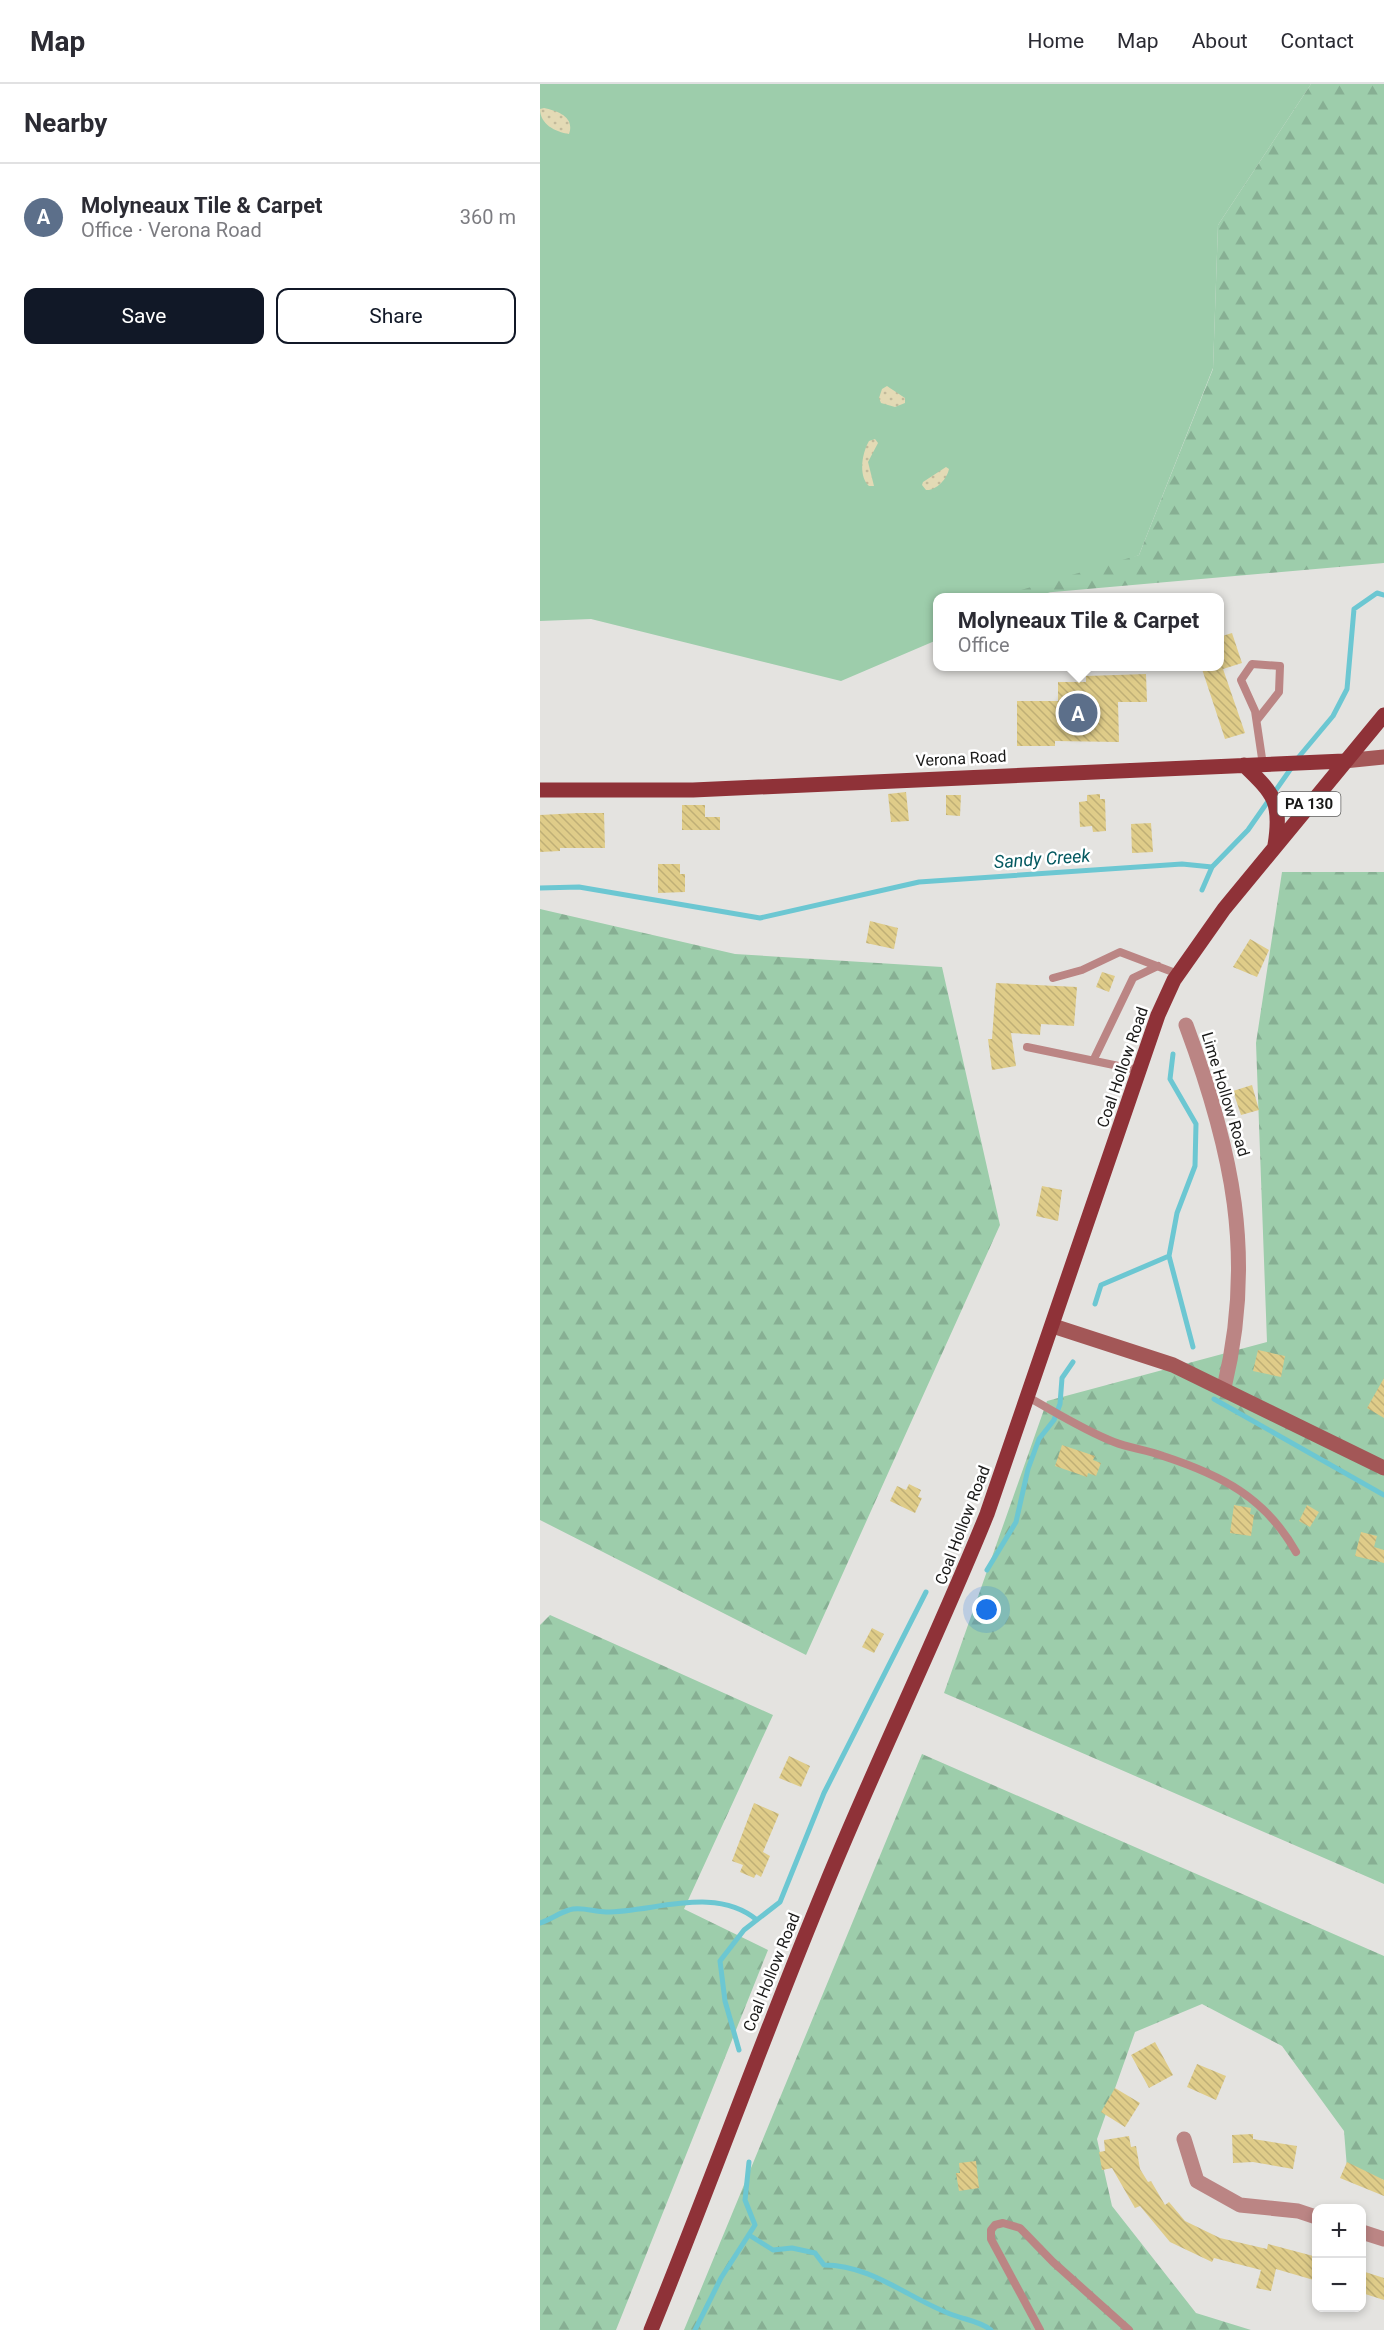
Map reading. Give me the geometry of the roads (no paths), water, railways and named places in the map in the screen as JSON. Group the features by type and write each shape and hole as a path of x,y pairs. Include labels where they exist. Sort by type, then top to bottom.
{"main road":[{"name":"PA 130","path":"1344,761 1384,715"},
{"name":"Verona Road","path":"540,790 693,789 1344,761"},
{"name":"Coal Hollow Road","path":"651,2330 702,2205 825,1886 961,1578 1053,1326 1158,1015 1178,975 1224,909 1344,761"},
{"path":"1244,765 1269,789 1278,808 1279,819 1275,846"}],"street":[{"name":"Verona Road","path":"1344,761 1384,757"},
{"name":"Lime Hollow Road","path":"1186,1025 1220,1126 1230,1168 1234,1199 1240,1270 1236,1323 1224,1388"},
{"path":"1053,1326 1173,1365 1384,1468"},
{"path":"1184,2139 1197,2181 1240,2205 1298,2211 1312,2215"},
{"path":"1366,2233 1384,2239"}],"lane":[{"path":"1257,720 1279,692 1280,666 1252,664 1241,680 1257,720 1263,765"},
{"path":"1053,978 1082,970 1120,952 1178,975"},
{"path":"1094,1059 1133,978 1158,966"},
{"path":"1028,1047 1138,1070"},
{"path":"1028,1397 1113,1442 1162,1456 1214,1475 1259,1502 1286,1534 1296,1552"},
{"path":"1040,2330 991,2239 991,2230 994,2225 1003,2223 1020,2228 1129,2330"}],"waterway":[{"name":"Sandy Creek","path":"1297,759 1333,716 1347,689 1354,609 1377,593 1384,595"},
{"name":"Sandy Creek","path":"540,888 579,887 760,918 919,882 1182,864 1212,867 1248,830 1292,767"},
{"path":"1202,890 1212,867"},
{"path":"1173,1054 1170,1079 1196,1124 1195,1166 1177,1213 1169,1256 1193,1347"},
{"path":"1095,1304 1101,1285 1169,1256"},
{"path":"987,1570 1016,1522 1028,1469 1039,1439 1054,1420 1060,1404 1062,1378 1073,1362"},
{"path":"1214,1399 1384,1495"},
{"path":"739,2050 725,2001 720,1961 744,1930 780,1902 824,1793 926,1592"},
{"path":"540,1923 573,1909 625,1911 703,1902 722,1904 740,1910 757,1920"},
{"path":"695,2330 721,2278 755,2225 745,2200 749,2162"},
{"path":"749,2235 773,2250 792,2248 815,2253 824,2265 842,2266 874,2277 937,2308 991,2330"}],"place":[{"name":"Molyneaux Tile & Carpet","path":"1078,713"}]}
